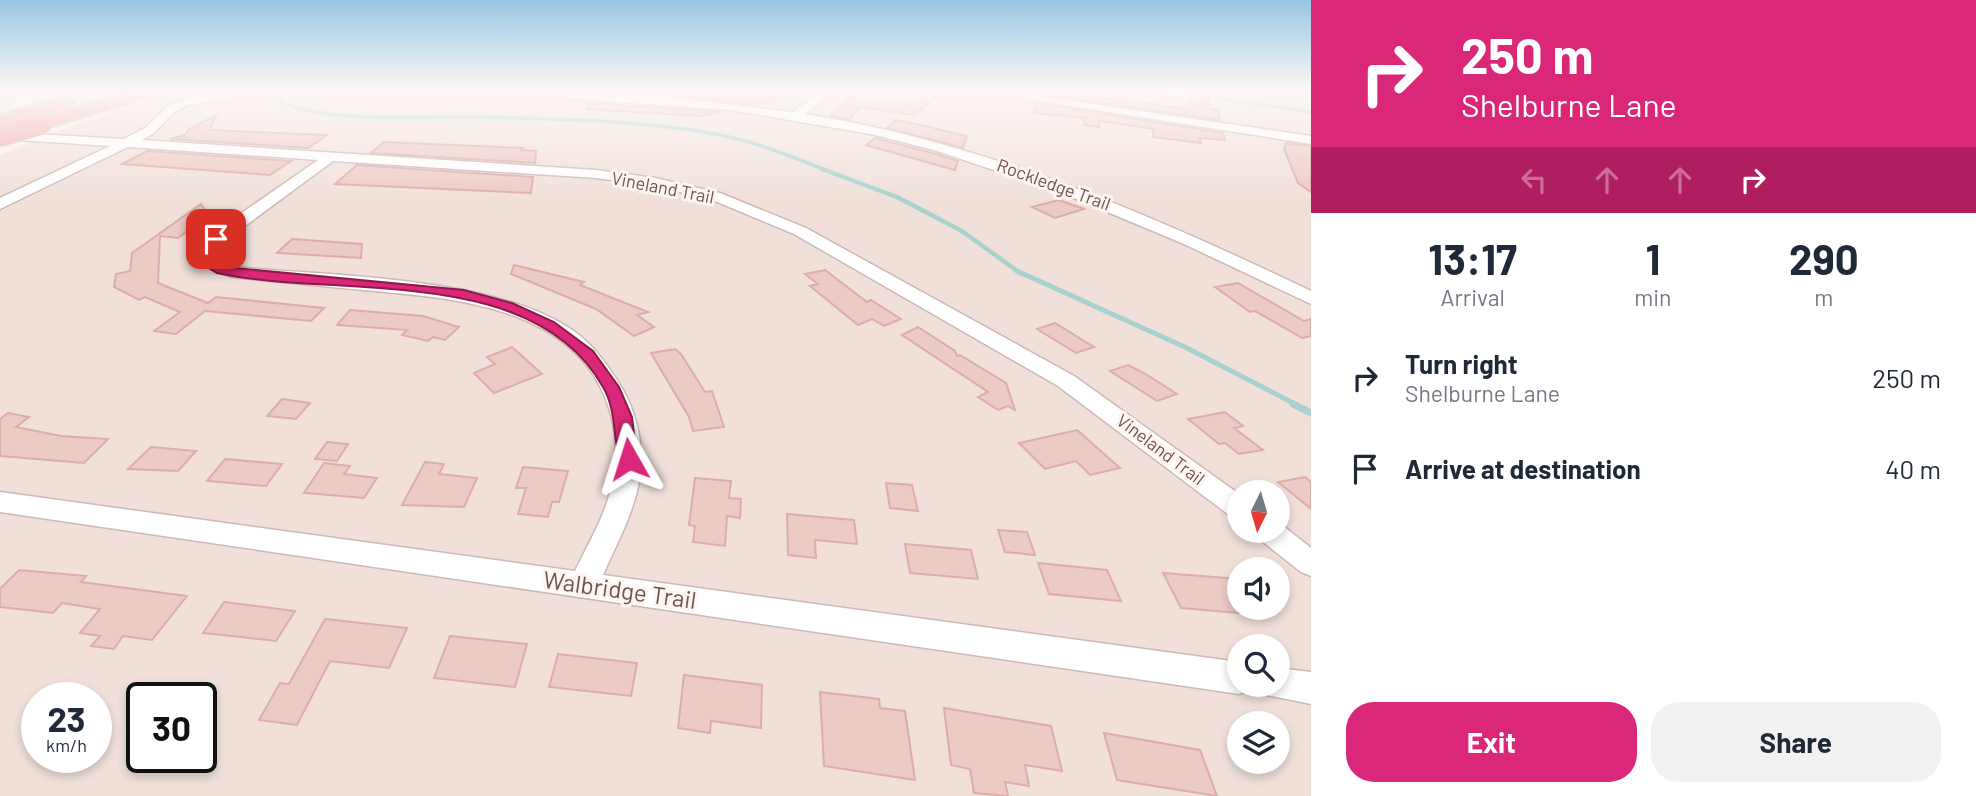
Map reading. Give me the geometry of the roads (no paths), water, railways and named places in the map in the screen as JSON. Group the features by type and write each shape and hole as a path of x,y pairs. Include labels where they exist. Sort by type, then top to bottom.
{"highway":[{"path":"0,135 27,127"}],"street":[{"path":"0,204 155,127"},
{"name":"Rockledge Trail","path":"852,127 934,145 1061,185 1149,220 1311,298"},
{"path":"1224,127 1311,140"},
{"name":"Vineland Trail","path":"0,135 626,177 688,189 758,211 800,231 1066,382 1227,499"},
{"path":"330,157 216,239 206,253 208,262 230,272 464,294 531,316 575,343 611,387 624,417 628,444 623,496 584,584"},
{"name":"Walbridge Trail","path":"0,502 1227,676"},
{"path":"1284,543 1311,564"},
{"path":"1290,685 1311,688"}],"waterway":[{"path":"664,127 720,135 747,142 826,170"},
{"path":"822,169 897,197 962,231 1018,271"},
{"path":"1018,271 1187,348 1297,405"},
{"path":"1293,404 1311,413"}]}
